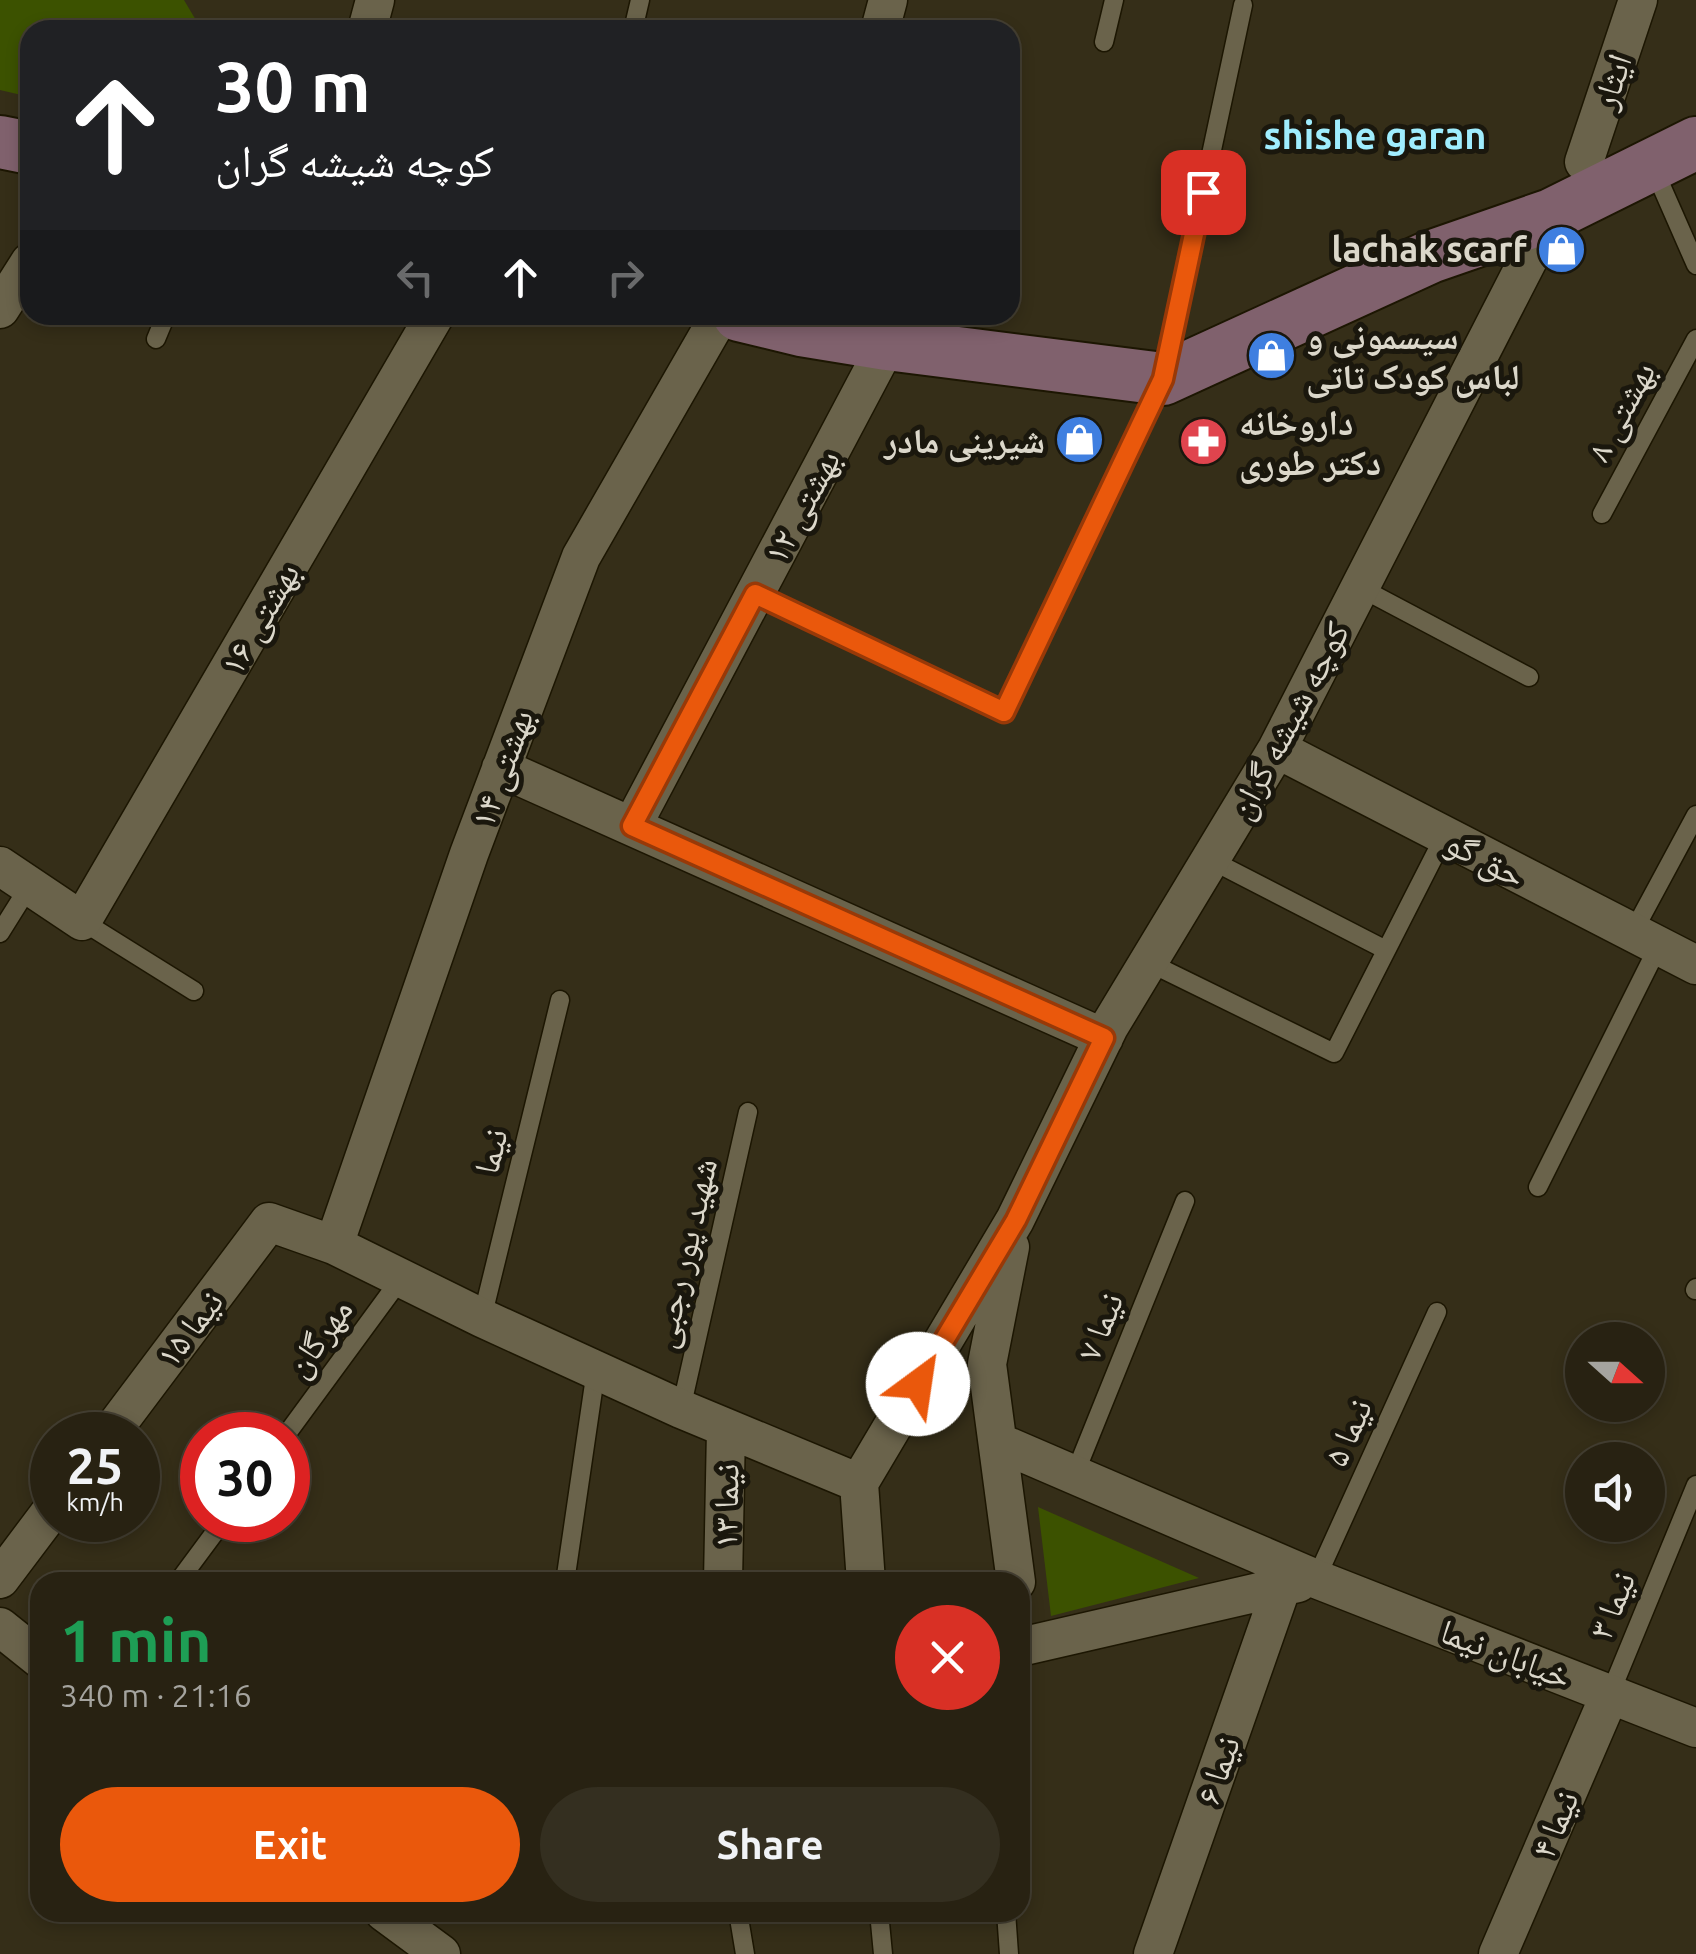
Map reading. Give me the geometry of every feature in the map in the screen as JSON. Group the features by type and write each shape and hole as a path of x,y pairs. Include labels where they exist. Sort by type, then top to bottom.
{"main road":[{"path":"1430,257 1584,162 1696,105"},
{"path":"811,325 887,344 1163,379 1430,257 1551,216 1674,154"}],"street":[{"name":"ایثار","path":"1584,162 1638,0"},
{"name":"کوچه شیشه گران","path":"1016,1220 1104,1038 1277,750 1551,216"},
{"path":"0,309 20,278"},
{"name":"بهشتی ۱۶","path":"82,920 429,325"},
{"name":"بهشتی ۱۴","path":"334,1245 501,768 581,557 714,325"},
{"name":"بهشتی ۱۲","path":"632,826 887,344"},
{"name":"حق گو","path":"1277,750 1696,964"},
{"path":"501,768 1104,1038"},
{"path":"15,875 82,920"},
{"path":"1015,1572 987,1364 1016,1220"},
{"path":"865,1572 859,1482 1016,1220"},
{"name":"نیما ۱۵","path":"125,1412 269,1222 334,1245"},
{"path":"334,1245 681,1409 859,1482"},
{"name":"نیما ۱۳","path":"724,1572 726,1429"},
{"name":"خیابان نیما","path":"998,1442 1299,1582 1696,1728"},
{"path":"0,1579 30,1539"},
{"path":"1030,1633 1299,1582"},
{"name":"نیما ۶","path":"1153,1954 1299,1582"},
{"path":"0,1627 30,1651"},
{"name":"نیما ۴","path":"1498,1954 1610,1694"},
{"path":"398,1922 441,1954"}],"lane":[{"path":"1104,42 1114,0"},
{"path":"755,594 1004,712 1163,379 1243,5"},
{"path":"1674,154 1696,265"},
{"path":"156,340 162,325"},
{"name":"بهشتی ۸","path":"1602,514 1696,339"},
{"path":"1360,586 1530,677"},
{"path":"1538,1187 1696,815"},
{"path":"1148,962 1334,1053 1444,837"},
{"path":"1210,860 1386,950"},
{"path":"0,933 15,875"},
{"path":"82,920 194,991"},
{"name":"نیما","path":"482,1318 560,1000"},
{"name":"شهید پور رجبی","path":"681,1409 748,1112"},
{"name":"نیما ۷","path":"1074,1476 1185,1201"},
{"name":"مهرگان","path":"303,1412 402,1278"},
{"name":"نیما ۵","path":"1299,1582 1437,1312"},
{"path":"566,1572 596,1370"},
{"name":"نیما ۳","path":"1610,1694 1696,1485"},
{"path":"185,1572 208,1542"},
{"path":"740,1922 745,1954"},
{"path":"880,1922 883,1954"},
{"path":"1007,1922 1009,1954"}],"green space":[{"path":"0,0 184,0 196,20 20,20 20,95 0,90"},
{"path":"1038,1507 1199,1578 1051,1616"}],"place":[{"name":"lachak scarf","path":"1562,249"},
{"name":"سیسمونی و لباس کودک تاتی","path":"1271,356"},
{"name":"شیرینی مادر","path":"1080,440"},
{"name":"داروخانه دکتر طوری","path":"1204,442"}],"district":[{"name":"shishe garan","path":"1375,135"}],"route":[{"path":"918,1384 1016,1220 1104,1038 632,826 755,594 1004,712 1163,379 1203,192"}]}
